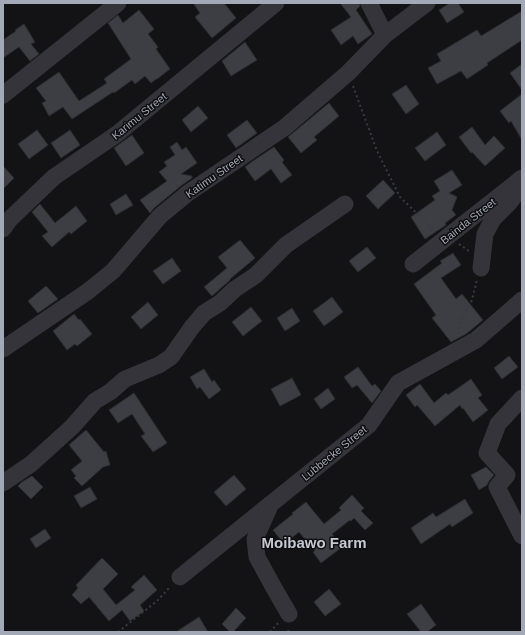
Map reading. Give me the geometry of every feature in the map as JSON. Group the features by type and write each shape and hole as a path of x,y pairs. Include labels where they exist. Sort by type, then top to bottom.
{"street":[{"path":"3,95 118,3"},
{"name":"Karimu Street","path":"3,229 10,219 54,177 118,134 276,3"},
{"path":"369,3 380,22 385,35"},
{"name":"Katimu Street","path":"3,349 87,292 113,271 160,216 188,193 284,128 348,73 385,35 427,3"},
{"name":"Bainda Street","path":"413,264 522,178"},
{"path":"480,268 485,234 493,220 510,202 522,184"},
{"path":"3,484 31,464 72,427 95,401 110,392 125,379 159,365 171,357 192,327 204,313 220,303 236,289 256,275 286,245 345,204"},
{"name":"Lubbecke Street","path":"180,577 369,425 398,383 476,340 522,300"},
{"path":"522,398 498,424 487,453 507,475 497,487 500,496 522,536"},
{"path":"270,504 254,539 257,557 289,614"}],"path":[{"path":"348,73 377,152 400,197 433,230 474,254 480,268 471,302 459,324 456,351"},
{"path":"118,632 157,601 180,577"}],"building":[{"path":"193,3 224,3 236,18 212,38 195,17 200,13"},
{"path":"340,3 359,3 360,6 356,10 372,34 358,44 353,36 341,45 331,30 351,17"},
{"path":"450,3 458,3 464,12 447,23 439,10"},
{"path":"139,10 154,29 148,34 158,47 156,49 170,69 151,83 145,76 135,84 132,80 72,119 63,107 49,116 42,103 46,101 36,88 59,72 79,101 107,83 104,79 131,59 108,23 118,15 123,23"},
{"path":"522,11 522,40 487,63 488,65 467,79 461,71 437,84 428,68 441,61 437,54 477,30 481,36"},
{"path":"24,24 35,42 31,44 39,54 30,61 19,47 3,58 3,40"},
{"path":"245,42 257,60 231,76 222,61"},
{"path":"522,64 522,90 510,73"},
{"path":"406,85 419,104 406,114 392,94"},
{"path":"522,94 522,140 511,121 509,123 500,111"},
{"path":"329,103 339,116 314,137 317,140 301,153 288,137"},
{"path":"198,106 208,118 191,132 182,120"},
{"path":"247,120 257,133 236,148 227,135"},
{"path":"472,127 485,145 494,136 505,148 485,166 472,152 471,153 459,137"},
{"path":"37,130 48,145 29,159 18,144"},
{"path":"70,130 80,145 61,158 51,143"},
{"path":"437,132 446,145 425,161 415,148"},
{"path":"132,135 144,153 126,166 114,148"},
{"path":"177,142 182,150 186,147 197,163 181,174 192,176 192,178 154,208 150,213 140,200 167,181 159,172 167,166 164,162 175,155 170,147"},
{"path":"274,147 284,160 282,162 292,175 281,183 271,169 255,181 245,167"},
{"path":"3,166 14,178 3,189"},
{"path":"452,170 462,185 449,193 457,197 452,210 456,215 445,223 446,225 425,239 411,217 435,200 432,196 440,191 434,181"},
{"path":"383,180 395,193 378,209 366,196"},
{"path":"126,194 133,205 116,215 110,204"},
{"path":"40,204 55,223 76,206 87,221 71,234 69,232 52,247 42,236 48,232 32,212"},
{"path":"240,240 255,258 212,296 204,287 227,268 218,257"},
{"path":"367,247 376,258 358,272 349,261"},
{"path":"453,253 461,265 441,278 456,299 462,294 483,320 466,334 451,342 432,318 436,315 414,284 442,263 440,261"},
{"path":"172,258 181,271 163,284 153,271"},
{"path":"46,286 58,299 38,313 28,301"},
{"path":"332,297 343,312 324,326 313,311"},
{"path":"148,302 158,315 141,329 131,317"},
{"path":"251,307 262,321 243,336 232,322"},
{"path":"292,308 300,321 285,331 277,318"},
{"path":"74,314 92,334 77,346 75,344 67,350 53,331"},
{"path":"509,356 518,367 502,379 494,368"},
{"path":"358,367 372,386 375,384 381,391 372,403 357,385 352,388 344,377"},
{"path":"204,369 212,382 214,380 221,390 209,399 200,387 197,389 190,377"},
{"path":"292,378 301,395 280,406 271,389"},
{"path":"471,379 482,395 478,398 488,410 473,422 460,405 435,426 417,405 415,407 406,395 420,384 434,403 446,393 448,395"},
{"path":"328,388 335,399 321,409 314,399"},
{"path":"134,393 167,443 153,452 141,436 145,434 132,414 118,423 109,410"},
{"path":"86,430 104,452 106,451 110,465 103,467 82,486 74,478 76,476 71,470 82,461 69,445"},
{"path":"486,467 494,475 487,485 479,490 471,475"},
{"path":"234,475 246,489 226,506 214,492"},
{"path":"32,476 43,487 31,499 18,486"},
{"path":"90,487 97,499 81,508 74,496"},
{"path":"352,495 364,508 361,511 373,523 365,530 354,518 351,521 350,520 332,534 342,547 321,563 313,552 315,551 299,532 284,544 273,530 306,502 324,524 341,510 339,508"},
{"path":"465,499 473,513 452,527 450,524 421,544 411,528 433,513 436,517"},
{"path":"45,529 51,538 36,548 30,539"},
{"path":"102,558 118,574 103,589 116,605 135,590 131,587 144,575 157,590 140,605 144,611 130,621 122,610 109,621 89,597 81,604 72,595 78,588 76,585"},
{"path":"329,589 341,604 325,616 314,602"},
{"path":"421,604 436,625 427,632 421,632 407,614"},
{"path":"236,608 246,618 233,632 230,632 222,624"},
{"path":"199,617 208,632 176,632"}],"district":[{"name":"Moibawo Farm","path":"314,543"}]}
